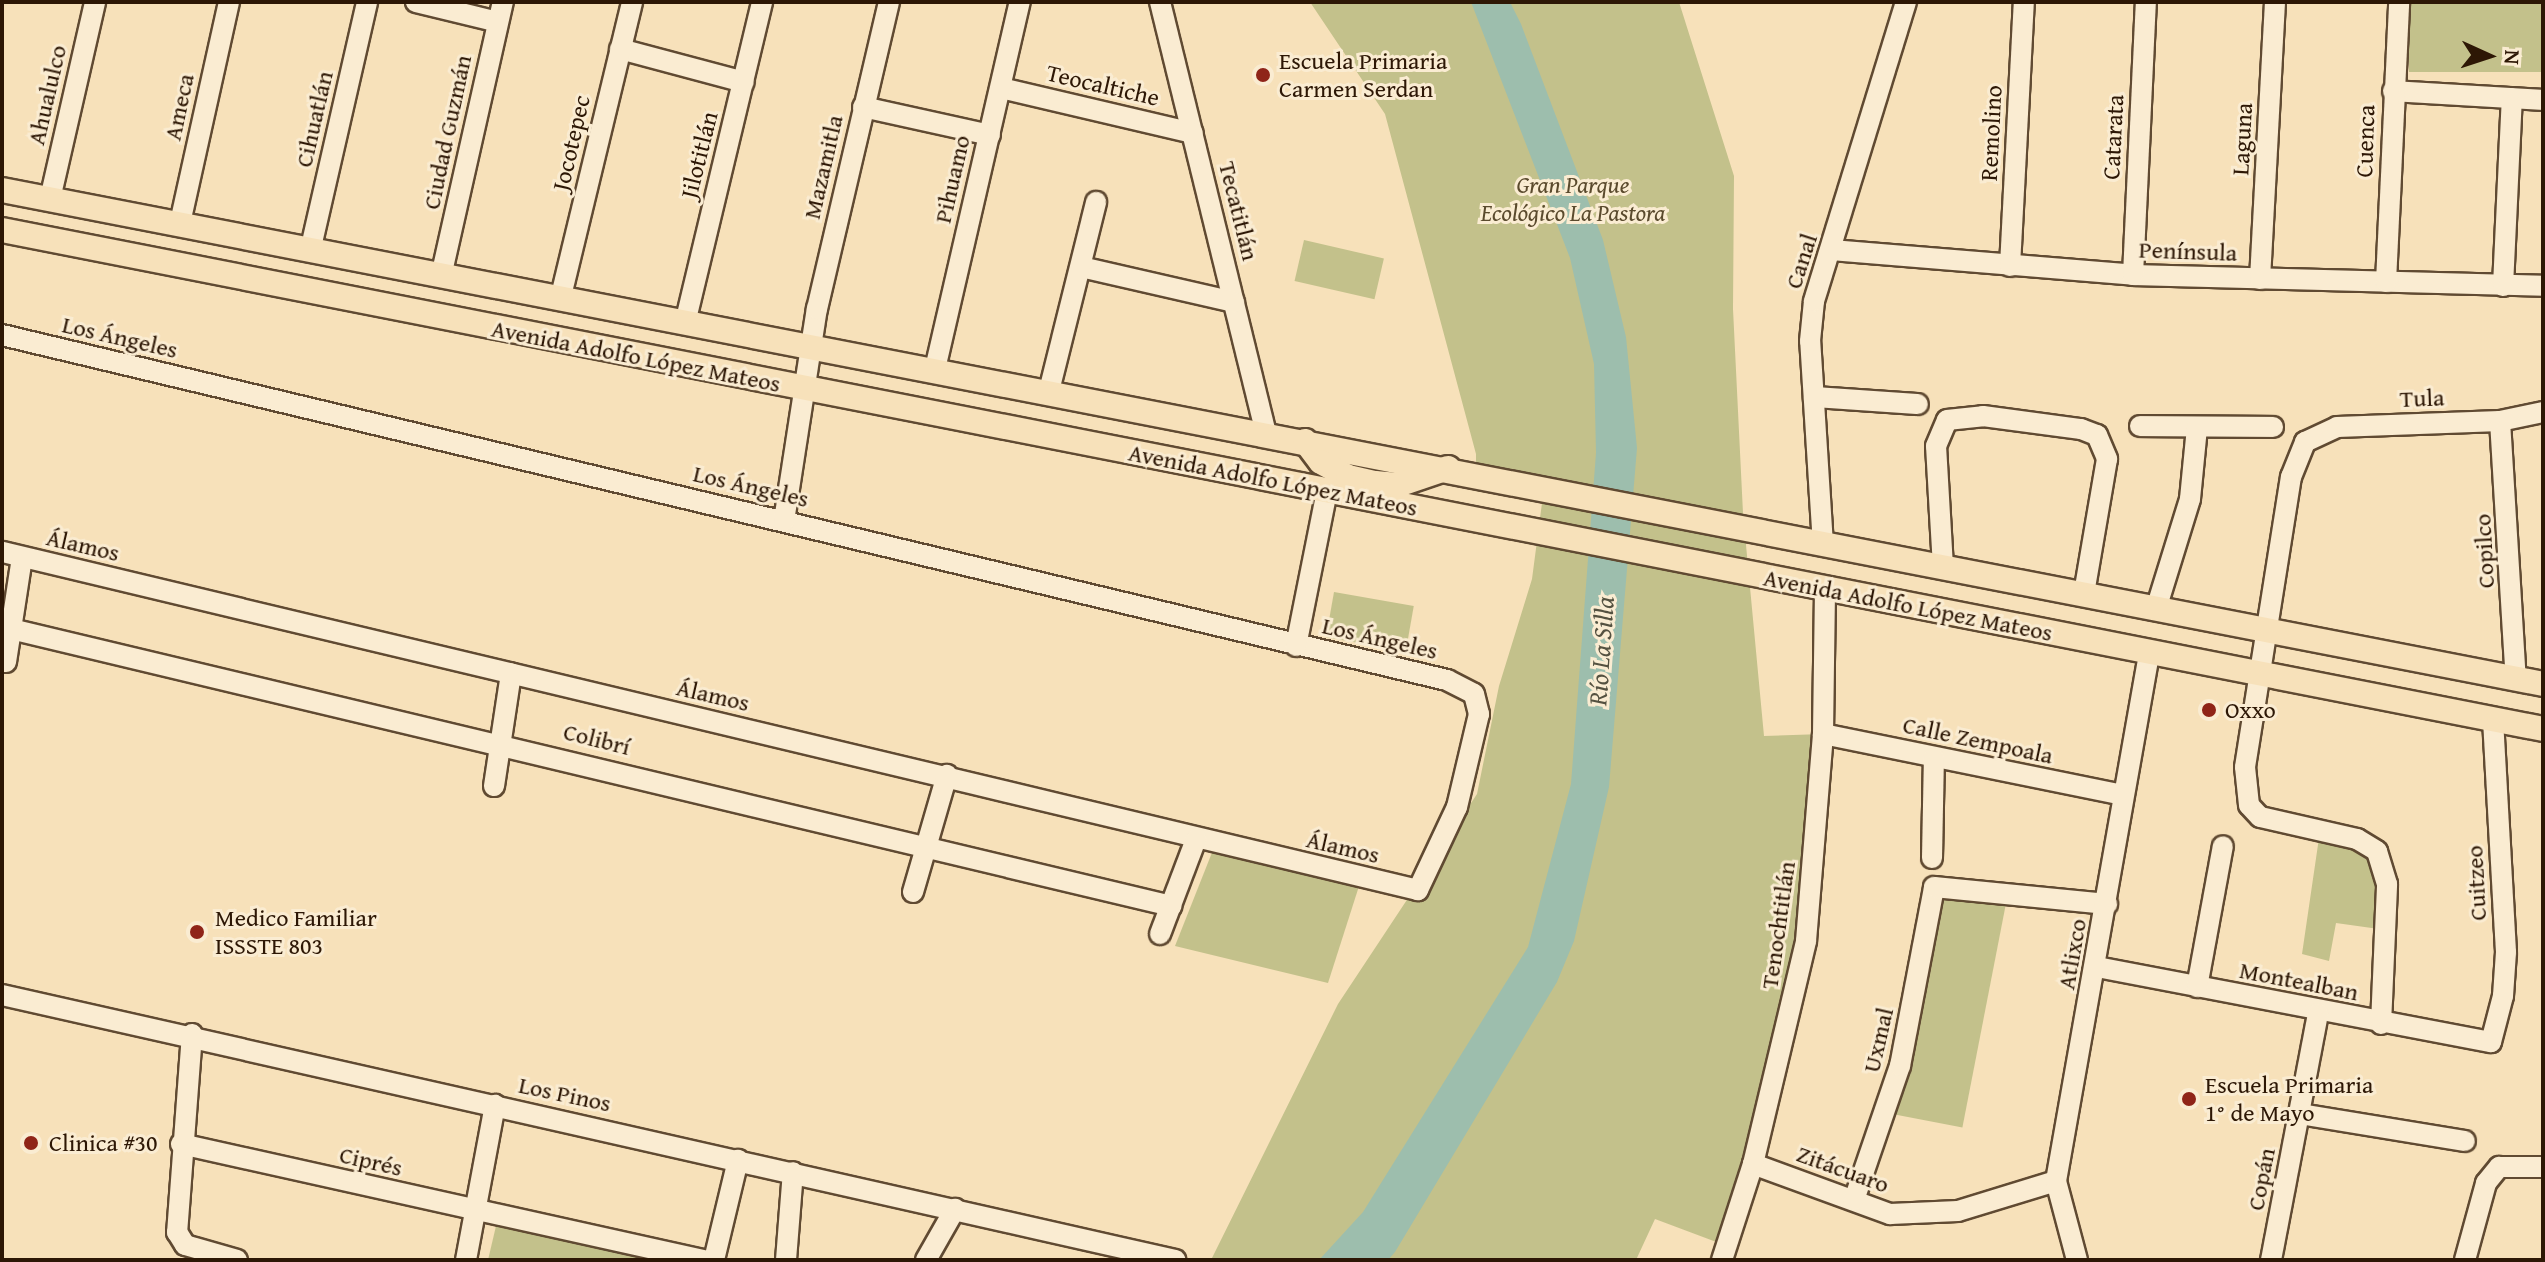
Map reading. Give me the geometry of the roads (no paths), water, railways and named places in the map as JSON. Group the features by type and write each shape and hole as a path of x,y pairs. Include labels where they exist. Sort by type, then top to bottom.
{"main road":[{"name":"Avenida Adolfo López Mateos","path":"2,190 686,319 1459,470 1823,545 2543,684"},
{"name":"Avenida Adolfo López Mateos","path":"2,230 2543,729"},
{"path":"275,285 283,242"}],"street":[{"name":"Ahualulco","path":"50,199 95,2"},
{"name":"Ameca","path":"180,223 229,2"},
{"name":"Cihuatlán","path":"311,247 367,2"},
{"path":"416,2 498,22"},
{"name":"Ciudad Guzmán","path":"442,272 503,2"},
{"name":"Jocotepec","path":"561,296 632,2"},
{"name":"Jilotitlán","path":"686,319 762,2"},
{"name":"Mazamitla","path":"784,521 813,345 863,107 889,2"},
{"name":"Pihuamo","path":"935,369 1020,2"},
{"name":"Tecatitlán","path":"1160,2 1266,433"},
{"name":"Canal","path":"1823,545 1811,321 1906,2"},
{"name":"Remolino","path":"2010,266 2024,2"},
{"name":"Catarata","path":"2133,275 2146,2"},
{"name":"Laguna","path":"2260,279 2275,2"},
{"name":"Cuenca","path":"2386,282 2399,2"},
{"path":"620,49 744,82"},
{"name":"Teocaltiche","path":"1001,88 1193,133"},
{"path":"2393,91 2543,100"},
{"path":"2503,286 2512,98"},
{"path":"863,107 990,135"},
{"path":"1049,391 1096,202"},
{"name":"Península","path":"1832,250 2133,275 2543,286"},
{"path":"1081,267 1234,302"},
{"name":"Los Ángeles","path":"2,335 1457,683 1478,703 1457,807 1418,890 1412,889"},
{"path":"1814,397 1918,404"},
{"name":"Tula","path":"2264,631 2291,477 2305,442 2337,427 2500,421 2543,412"},
{"path":"1943,567 1936,446 1947,420 1999,417 2081,429 2102,442 2105,481 2084,593"},
{"name":"Copilco","path":"2500,421 2516,679"},
{"path":"2140,426 2273,427"},
{"path":"2156,609 2190,499 2197,428"},
{"path":"1296,646 1327,491"},
{"name":"Álamos","path":"2,552 947,775 1196,839 1412,889"},
{"path":"6,662 22,558"},
{"name":"Tenochtitlán","path":"1722,1260 1753,1164 1806,941 1823,734 1825,587"},
{"name":"Colibrí","path":"11,629 501,743 1171,906"},
{"path":"2264,631 2245,767 2249,805 2260,817 2357,839 2377,851 2387,884 2381,1024"},
{"name":"Atlixco","path":"2077,1260 2056,1181 2097,967 2122,795 2149,654"},
{"path":"494,786 511,673"},
{"name":"Cuitzeo","path":"2491,1042 2503,996 2506,952 2493,720"},
{"name":"Calle Zempoala","path":"1823,734 2122,795"},
{"path":"1932,858 1934,758"},
{"path":"913,892 947,775"},
{"path":"1160,934 1196,839"},
{"path":"2197,987 2223,846"},
{"name":"Uxmal","path":"1854,1200 1900,1066 1934,887 2107,904"},
{"name":"Montealban","path":"2097,967 2318,1013 2491,1042"},
{"name":"Los Pinos","path":"2,995 192,1034 955,1209 1110,1253 1175,1260"},
{"name":"Copán","path":"2271,1260 2318,1013"},
{"path":"192,1034 176,1212 181,1240 237,1260"},
{"path":"466,1260 495,1105"},
{"path":"2300,1114 2465,1141"},
{"name":"Ciprés","path":"181,1144 703,1260"},
{"path":"714,1260 738,1160"},
{"name":"Zitácuaro","path":"1753,1164 1879,1212 1937,1215 2056,1181"},
{"path":"2465,1260 2486,1183 2499,1167 2543,1167"},
{"path":"786,1260 793,1172"},
{"path":"926,1260 955,1209"}],"water":[{"name":"Río La Silla","path":"1471,2 1510,2 1521,24 1603,240 1626,337 1637,448 1609,787 1574,941 1557,982 1395,1252 1388,1260 1319,1260 1363,1212 1528,947 1571,784 1596,453 1594,364 1570,258"}],"place":[{"name":"Escuela Primaria Carmen Serdan","path":"1263,75"},
{"name":"Oxxo","path":"2209,710"},
{"name":"Medico Familiar ISSSTE 803","path":"197,932"},
{"name":"Escuela Primaria 1° de Mayo","path":"2189,1099"},
{"name":"Clinica #30","path":"31,1143"}],"park label":[{"name":"Gran Parque Ecológico La Pastora","path":"1573,199"}]}
